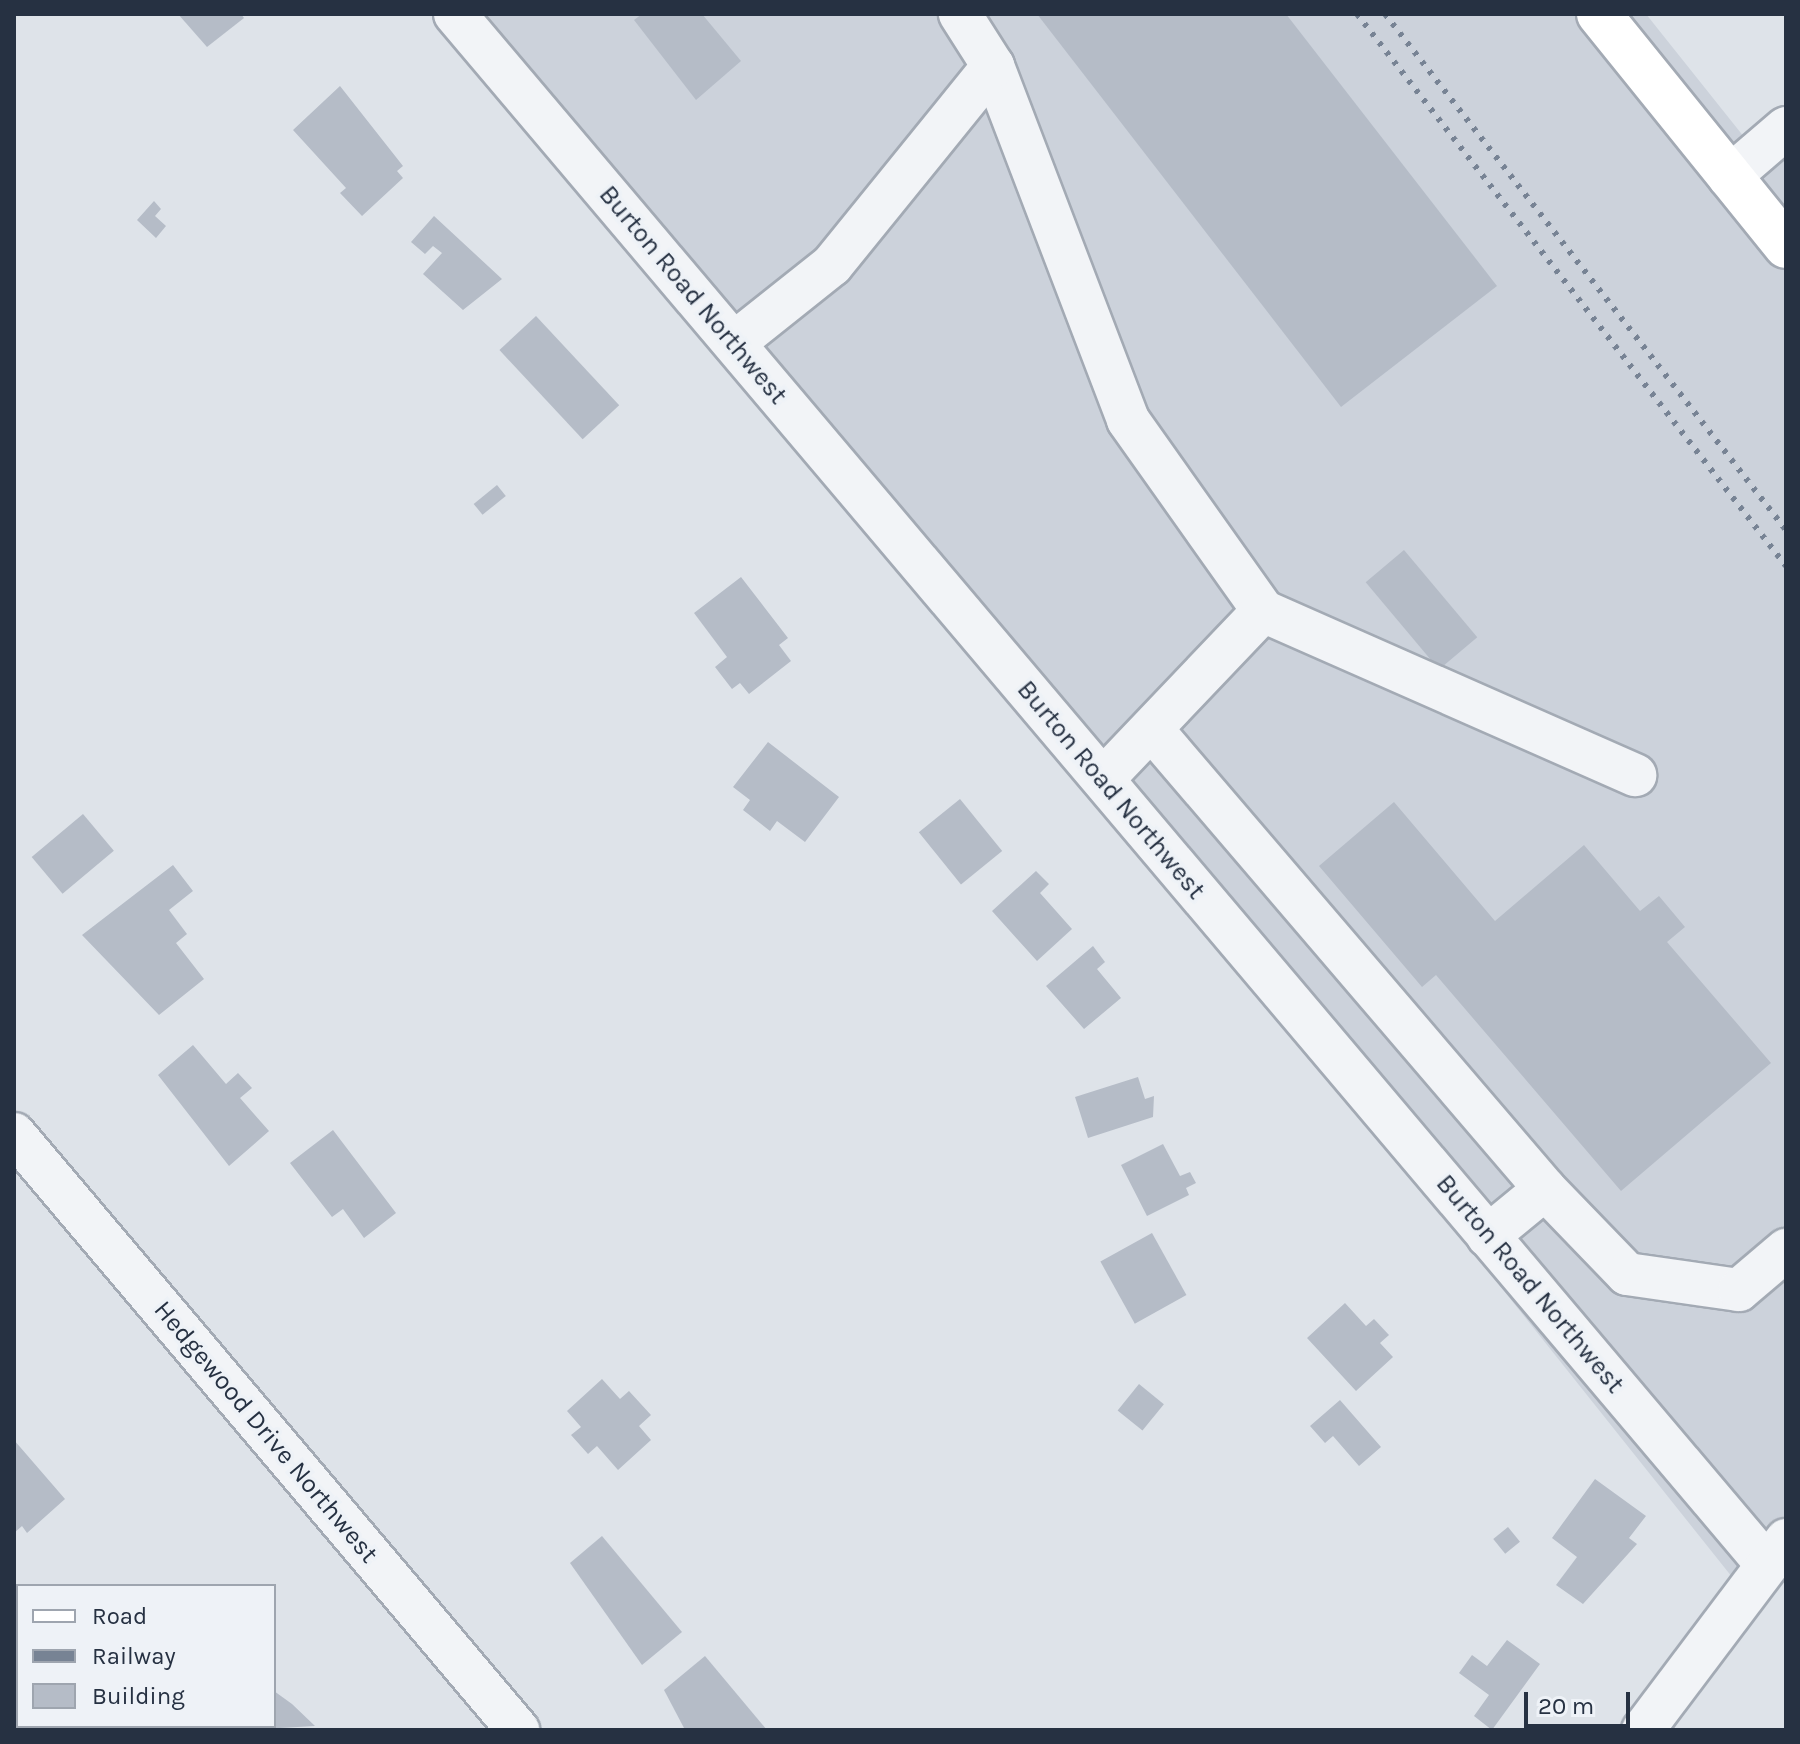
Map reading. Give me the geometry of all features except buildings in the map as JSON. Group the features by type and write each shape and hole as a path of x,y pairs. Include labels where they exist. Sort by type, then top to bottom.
{"main road":[{"path":"1599,14 1786,246"}],"street":[{"name":"Burton Road Northwest","path":"455,14 1488,1236 1777,1553"},
{"path":"960,14 993,66 1128,420 1263,611 1635,775"},
{"path":"734,343 832,265 993,66"},
{"path":"1729,177 1786,128"},
{"path":"1103,779 1154,732 1263,611"},
{"path":"1154,732 1545,1189 1627,1274 1739,1290 1786,1250"},
{"name":"Hedgewood Drive Northwest","path":"14,1134 518,1730"},
{"path":"1488,1236 1545,1189"},
{"path":"1643,1730 1777,1553"}],"shaded area":[{"path":"486,14 1646,14 1760,157 1786,141 1786,1523 1736,1582"}],"railway":[{"path":"1357,14 1786,566"},
{"path":"1385,14 1786,530"}]}
